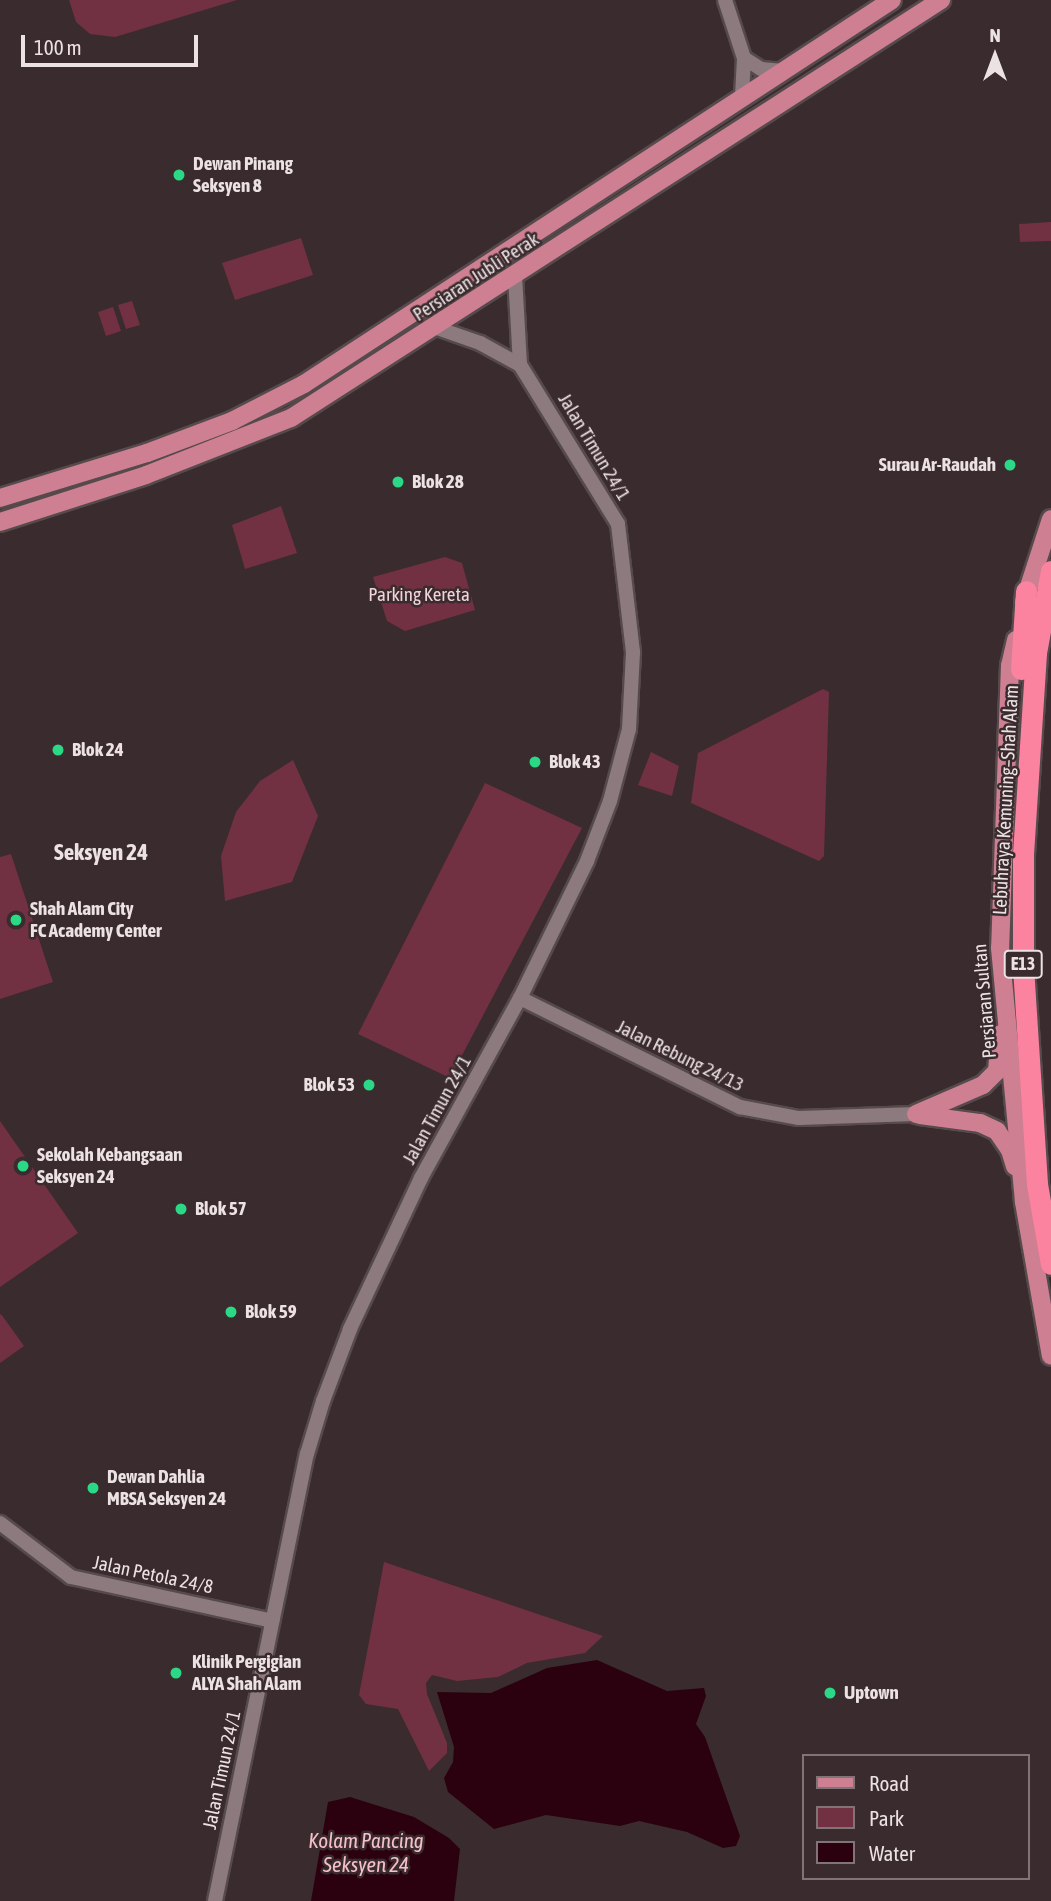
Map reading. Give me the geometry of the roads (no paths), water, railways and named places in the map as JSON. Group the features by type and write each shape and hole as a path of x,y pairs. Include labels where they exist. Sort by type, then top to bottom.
{"highway":[{"name":"Lebuhraya Kemuning–Shah Alam","path":"1051,571 1036,653 1023,853 1028,1076 1037,1185 1051,1264"},
{"path":"1023,853 1020,742 1026,591"}],"main road":[{"name":"Persiaran Jubli Perak","path":"0,498 147,453 270,402 366,345 892,0"},
{"name":"Persiaran Jubli Perak","path":"0,522 146,475 291,418 437,328 941,0"},
{"name":"Persiaran Sultan","path":"1051,519 1026,591 1010,665 1000,948 1024,1202 1051,1356"},
{"path":"916,1114 961,1097 997,1071 1003,1001"},
{"path":"916,1114 980,1123 997,1131 1010,1150 1024,1202"}],"street":[{"path":"725,0 744,58 742,97"},
{"path":"744,58 761,69 784,71"},
{"path":"514,276 520,365"},
{"path":"437,328 480,343 520,365"},
{"name":"Jalan Timun 24/1","path":"215,1901 307,1454 350,1329 421,1178 520,998 587,861 610,801 629,729 633,652 618,524 520,365"},
{"name":"Jalan Rebung 24/13","path":"520,998 740,1107 799,1118 916,1114"},
{"name":"Jalan Petola 24/8","path":"0,1523 71,1577 272,1621"}],"water":[{"path":"597,1660 667,1691 704,1688 706,1696 696,1724 705,1737 740,1836 736,1846 723,1848 687,1832 639,1821 620,1826 546,1815 494,1829 448,1792 444,1778 453,1762 454,1747 437,1692 491,1693 547,1668"},
{"name":"Kolam Pancing Seksyen 24","path":"350,1797 414,1817 449,1838 460,1849 454,1901 311,1901 328,1802"}],"place":[{"name":"Dewan Pinang Seksyen 8","path":"179,175"},
{"name":"Surau Ar-Raudah","path":"1010,465"},
{"name":"Blok 28","path":"398,482"},
{"name":"Blok 24","path":"58,750"},
{"name":"Blok 43","path":"535,762"},
{"name":"Shah Alam City FC Academy Center","path":"16,920"},
{"name":"Blok 53","path":"369,1085"},
{"name":"Sekolah Kebangsaan Seksyen 24","path":"23,1166"},
{"name":"Blok 57","path":"181,1209"},
{"name":"Blok 59","path":"231,1312"},
{"name":"Dewan Dahlia MBSA Seksyen 24","path":"93,1488"},
{"name":"Klinik Pergigian ALYA Shah Alam","path":"176,1673"},
{"name":"Uptown","path":"830,1693"}],"district":[{"name":"Seksyen 24","path":"101,852"}],"park label":[{"name":"Parking Kereta","path":"419,595"}]}
